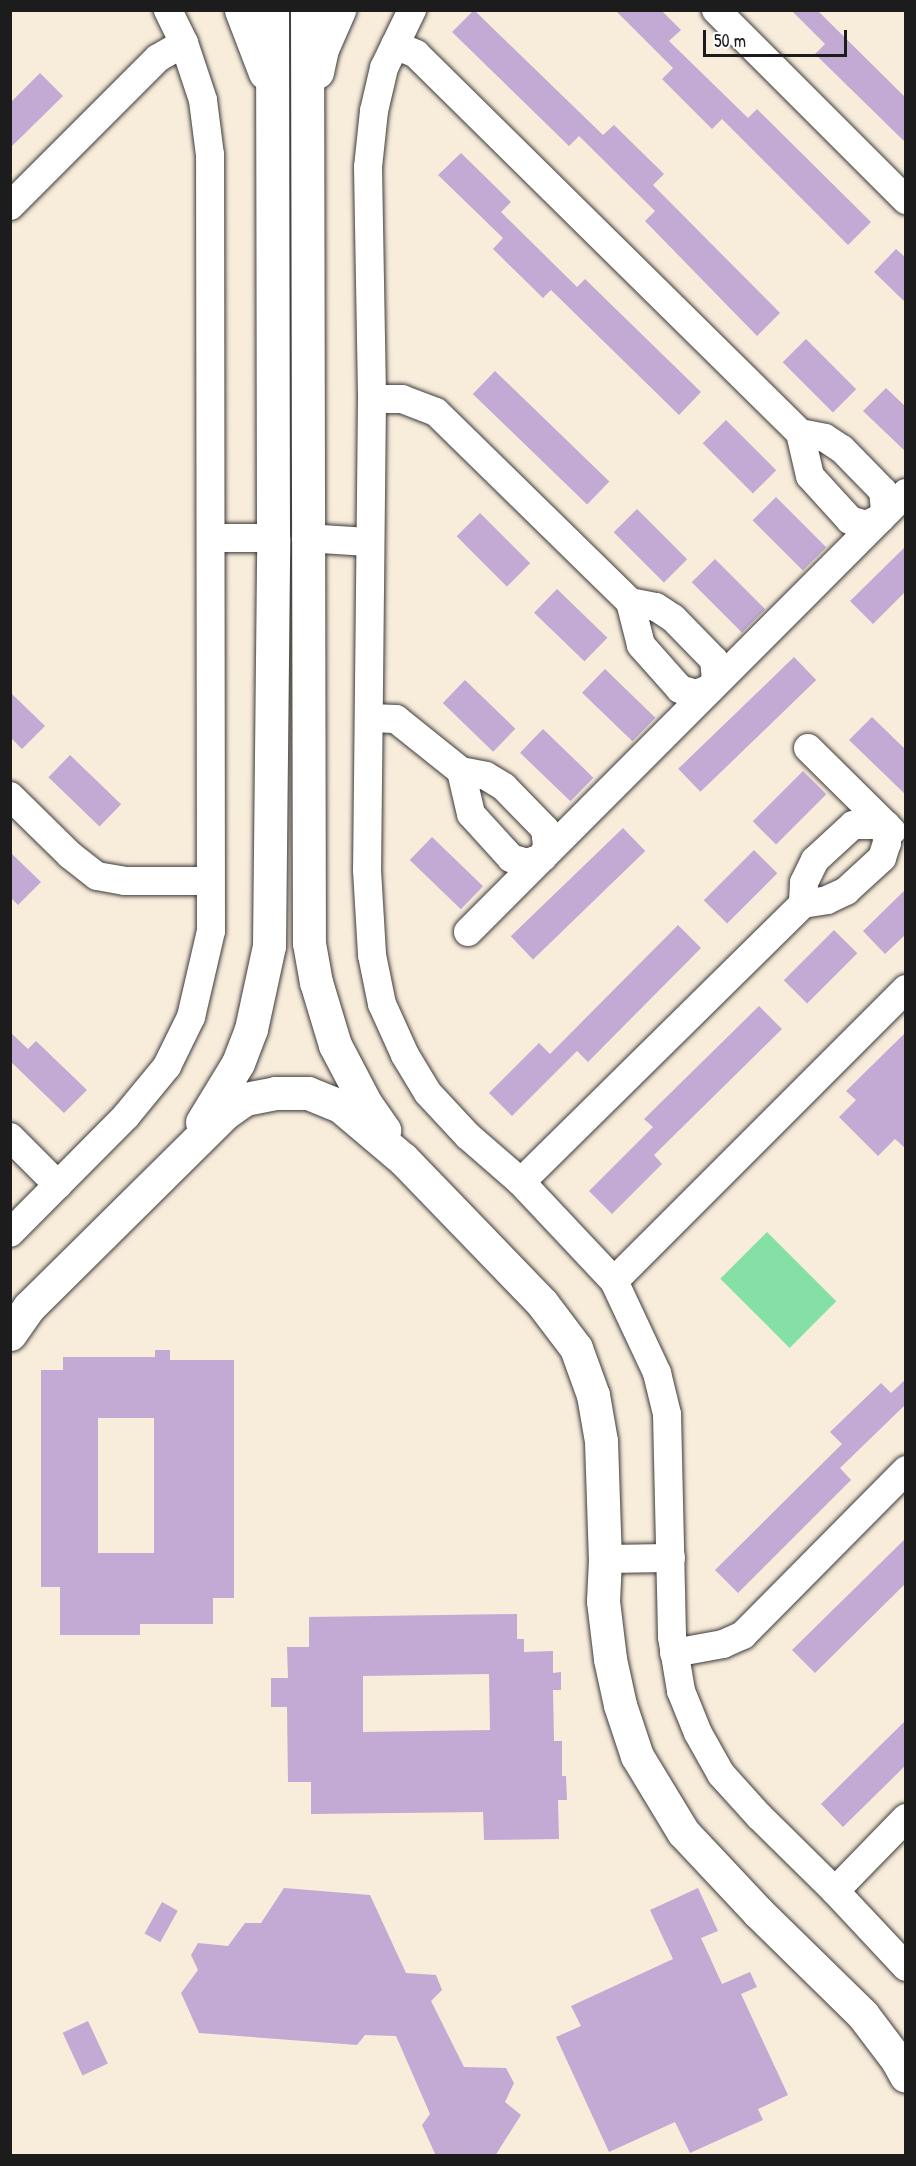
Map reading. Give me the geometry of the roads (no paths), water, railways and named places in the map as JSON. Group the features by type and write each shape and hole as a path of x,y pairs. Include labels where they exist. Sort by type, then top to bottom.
{"main road":[{"path":"241,10 272,94"},
{"path":"189,1145 238,1063 251,1029 269,946 273,538 272,10"},
{"path":"307,10 306,538 309,943 316,982 335,1045 366,1104 403,1159"},
{"path":"308,139 315,81 322,49 339,10"},
{"path":"10,1334 28,1307 189,1145 225,1113 245,1099 275,1093 308,1093 340,1106 403,1159 542,1303 576,1348 593,1395 601,1441 605,1559 603,1601 610,1659 620,1705 637,1756 683,1832 758,1911 863,2015 897,2060 906,2076"}],"street":[{"path":"10,1233 126,1116 167,1066 192,1017 211,932 210,155 203,100 184,43 168,10"},
{"path":"412,10 384,68 374,111 368,167 372,399 368,542 370,718 367,870 372,955 382,1004 405,1055 428,1094 468,1136 521,1182 614,1281 657,1373 666,1414 674,1653 681,1691 698,1733 721,1774 906,1967"},
{"path":"716,10 906,200"},
{"path":"10,206 158,58 184,43"},
{"path":"395,45 416,54 800,433 810,476 850,520 866,525 881,518 885,509 883,491 842,449 825,438 800,433"},
{"path":"372,399 402,399 436,412 630,602 640,645 680,689 696,694 711,688 716,678 714,660 673,618 656,607 630,602"},
{"path":"468,932 906,493"},
{"path":"211,538 273,538"},
{"path":"306,538 368,542"},
{"path":"370,718 396,719 461,771 486,776 504,787 545,829 547,846 543,857 527,863 511,858 471,814 461,771"},
{"path":"808,748 896,835"},
{"path":"10,796 70,855 97,876 125,881 210,881"},
{"path":"803,904 804,884 815,860 853,825 871,823 896,835"},
{"path":"521,1182 803,904 827,900 846,891 882,858 887,843 896,835"},
{"path":"614,1281 906,988"},
{"path":"10,1137 58,1185"},
{"path":"674,1653 723,1644 743,1635 906,1470"},
{"path":"605,1559 671,1558"},
{"path":"835,1891 906,1818"}]}
